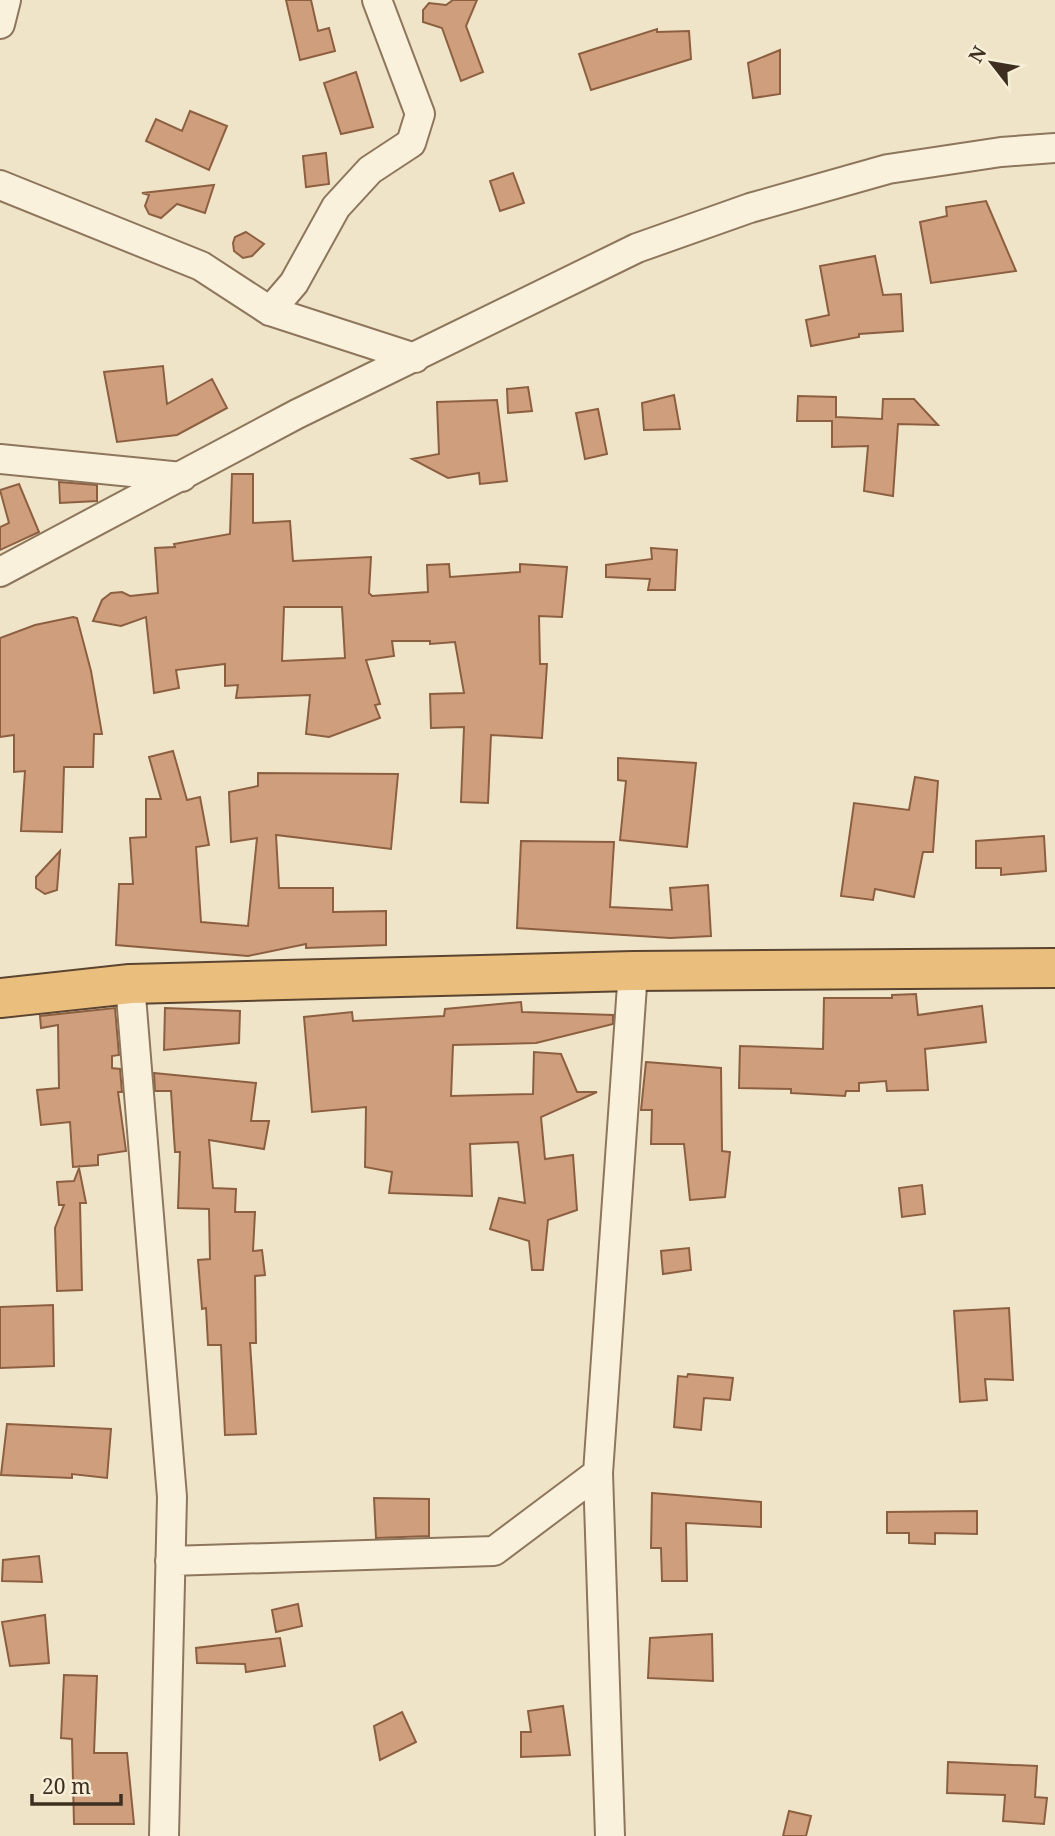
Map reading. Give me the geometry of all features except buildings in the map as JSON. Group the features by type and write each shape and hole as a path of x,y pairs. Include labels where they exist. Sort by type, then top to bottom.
{"highway":[{"path":"0,998 130,984 633,971 1055,968"}],"street":[{"path":"0,24 6,0"},
{"path":"270,311 294,283 336,207 370,170 411,143 420,114 377,0"},
{"path":"0,572 297,414 637,248 750,208 888,169 1001,152 1055,148"},
{"path":"0,185 201,266 270,311 415,358"},
{"path":"0,459 183,477"},
{"path":"610,1836 598,1473 633,971"},
{"path":"130,984 172,1497 164,1836"},
{"path":"170,1561 494,1551 598,1473"}]}
